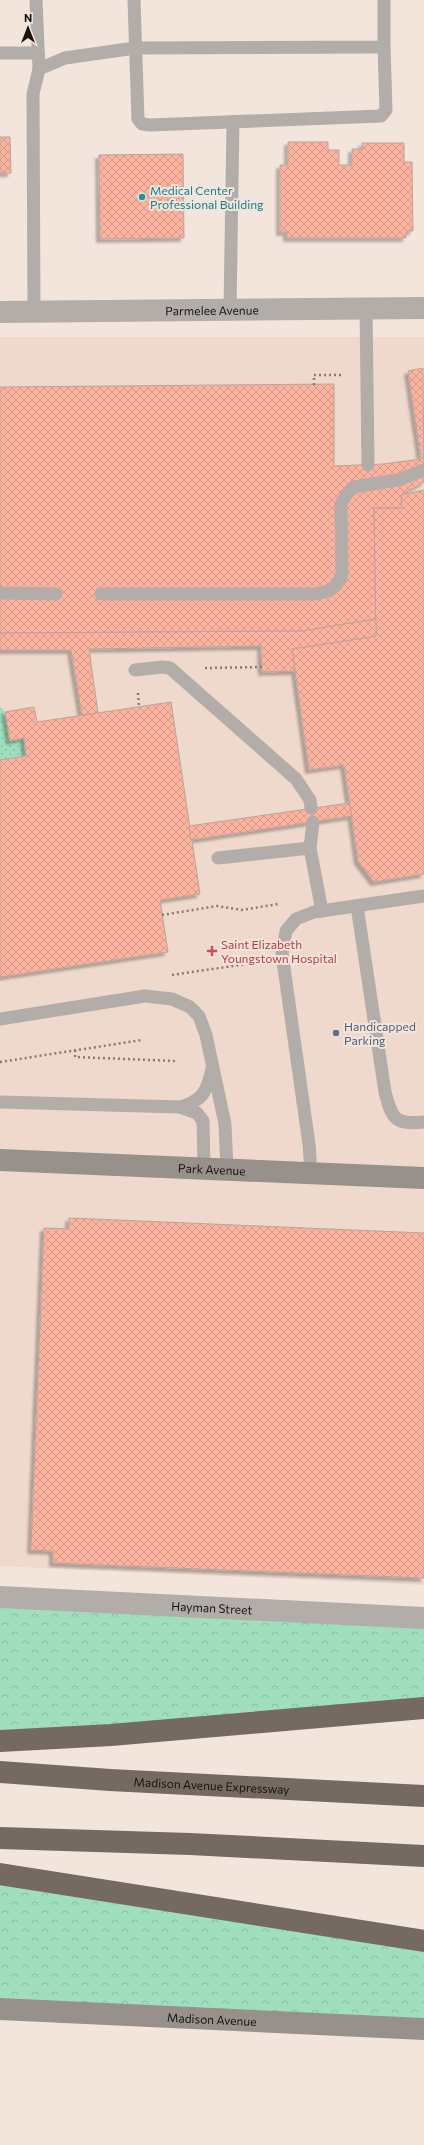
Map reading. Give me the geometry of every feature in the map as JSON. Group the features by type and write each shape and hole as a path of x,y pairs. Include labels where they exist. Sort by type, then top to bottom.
{"highway":[{"path":"0,1741 118,1734 424,1708"},
{"name":"Madison Avenue Expressway","path":"0,1772 110,1780 424,1796"},
{"path":"0,1838 198,1845 424,1856"},
{"path":"0,1874 424,1941"}],"street":[{"name":"Parmelee Avenue","path":"0,312 424,308"},
{"name":"Park Avenue","path":"0,1160 424,1178"},
{"name":"Hayman Street","path":"0,1597 424,1618"},
{"name":"Madison Avenue","path":"0,2009 424,2028"}],"lane":[{"path":"34,312 33,94 39,69 36,0"},
{"path":"134,0 138,119 142,124 150,125 381,116 386,110 384,0"},
{"path":"39,69 65,58 135,48 384,47"},
{"path":"0,53 38,53"},
{"path":"230,310 233,122"},
{"path":"366,308 368,465"},
{"path":"101,594 315,594 326,592 335,588 342,573 341,504 354,487 398,480 424,470"},
{"path":"0,592 56,594"},
{"path":"135,670 162,667 170,668 296,779 310,800 311,808"},
{"path":"313,822 310,848 322,911"},
{"path":"218,858 310,848"},
{"path":"311,1173 309,1144 282,954 286,931 296,919 322,911 424,896"},
{"path":"357,906 385,1092 390,1114 400,1121 411,1124 424,1122"},
{"path":"0,1019 145,996 172,998 181,1002 199,1016 203,1024 225,1124 227,1169"},
{"path":"0,1102 180,1107 193,1104 202,1096 208,1084 212,1066"},
{"path":"180,1107 197,1113 203,1121 204,1168"}],"path":[{"path":"314,385 314,374 367,374"},
{"path":"170,668 262,667"},
{"path":"162,915 217,906 242,910 285,903"},
{"path":"277,909 281,906"},
{"path":"169,976 253,963 259,959 260,955"},
{"path":"0,1062 142,1040"},
{"path":"75,1050 75,1057 175,1061"}],"shaded area":[{"name":"Saint Elizabeth Youngstown Hospital","path":"0,337 424,337 424,1585 0,1566"}],"green space":[{"path":"0,706 5,712 10,741 24,738 26,756 0,760"},
{"path":"0,1597 424,1618 424,1708 0,1741"},
{"path":"0,1874 424,1941 424,2029 0,2009"}],"building":[{"path":"0,137 10,137 11,173 0,173"},
{"path":"288,142 328,142 328,150 339,150 339,165 352,165 352,149 363,149 362,143 404,143 404,162 412,162 413,231 406,231 406,238 287,238 287,232 280,232 280,165 288,165"},
{"name":"Medical Center Professional Building","path":"183,154 184,238 100,239 99,155"},
{"path":"423,368 424,482 401,495 402,508 374,508 376,619 302,631 0,633 0,387 334,384 334,466 383,464 421,459 408,371"},
{"path":"424,490 424,874 374,882 358,861 344,765 309,770 292,649 376,636 374,508 402,508 401,495"},
{"path":"376,619 376,636 292,649 295,671 262,672 261,646 89,649 98,713 82,715 71,650 0,650 0,633 302,631"},
{"path":"171,702 200,894 160,900 168,952 0,977 0,760 26,756 24,738 10,741 5,712 34,707 37,722"},
{"path":"349,803 352,816 191,840 189,826"},
{"path":"69,1218 424,1233 424,1578 53,1563 53,1551 31,1550 44,1228 69,1229"}],"place":[{"name":"Medical Center Professional Building","path":"142,197"},
{"name":"Saint Elizabeth Youngstown Hospital","path":"212,951"},
{"name":"Handicapped Parking","path":"336,1033"}]}
